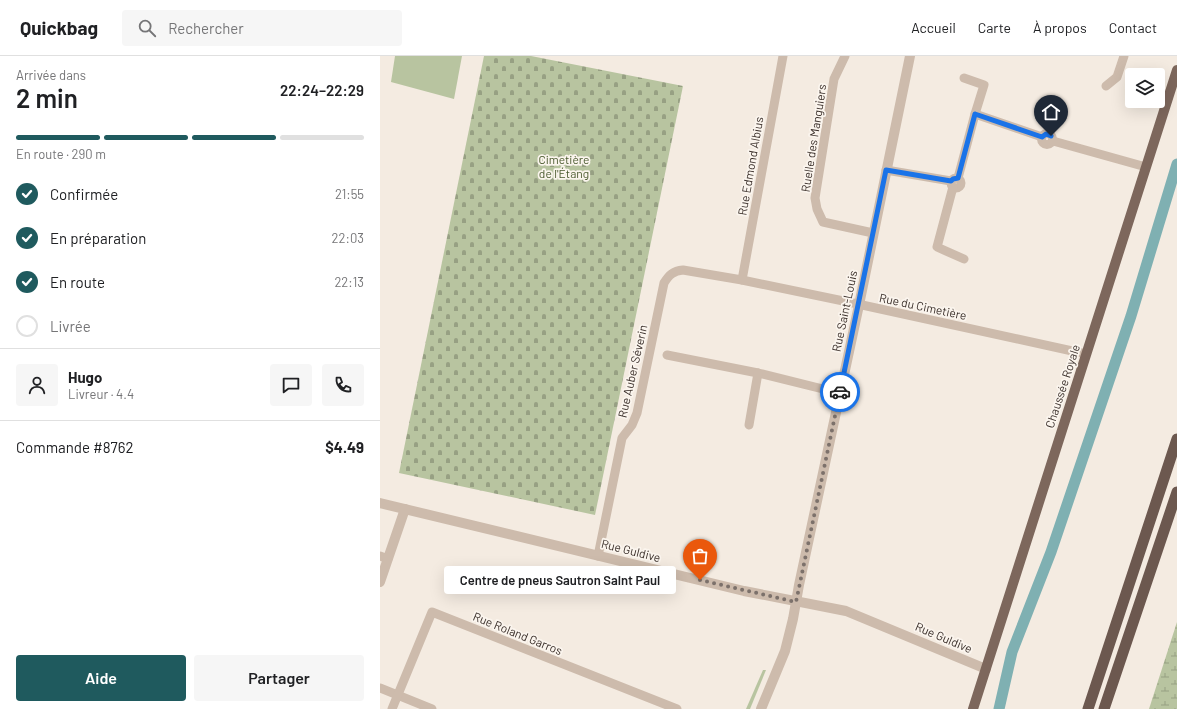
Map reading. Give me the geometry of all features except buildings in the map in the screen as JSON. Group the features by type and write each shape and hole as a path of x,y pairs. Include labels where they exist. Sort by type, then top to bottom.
{"highway":[{"path":"1088,709 1177,439"},
{"path":"1104,709 1177,492"}],"main road":[{"name":"Chaussée Royale","path":"973,709 1177,70"}],"street":[{"name":"Rue Edmond Albius","path":"742,280 783,56"},
{"name":"Ruelle des Manguiers","path":"845,56 834,79 815,198 817,210 823,222 873,233"},
{"name":"Rue Saint-Louis","path":"761,709 783,656 796,602 910,56"},
{"path":"1106,86 1117,77 1124,56"},
{"path":"964,78 984,85 954,182 937,247 964,259"},
{"path":"975,114 1042,137 1042,143 1045,145 1051,144 1052,141 1146,167"},
{"path":"886,170 954,182"},
{"name":"Rue Auber Séverin","path":"598,556 622,438 632,425 637,412 664,283 668,276 675,270 683,270"},
{"name":"Rue du Cimetière","path":"683,270 742,280 1086,354"},
{"path":"667,355 758,373 839,393"},
{"path":"749,425 758,373"},
{"name":"Rue Guldive","path":"380,503 598,556 861,616 986,669"},
{"path":"380,582 384,557 405,509"},
{"name":"Rue Roland Garros","path":"398,695 432,612 677,709"},
{"path":"380,688 432,709"},
{"path":"392,709 398,695"}],"green space":[{"path":"395,56 462,56 454,99 391,82"},
{"name":"Cimetière de l'Étang","path":"484,56 531,56 683,86 595,515 399,473"},
{"path":"1177,622 1177,709 1149,709"},
{"path":"763,670 766,670 750,709 746,709"}],"waterway":[{"path":"999,709 1012,652 1051,552 1131,316 1177,164"}],"way so far":[{"path":"700,580 796,602 840,392"}],"place":[{"name":"Centre de pneus Sautron Saint Paul","path":"700,580"}],"route":[{"path":"840,392 886,170 951,181 958,178 975,114 1042,137 1046,134 1051,136"}]}
